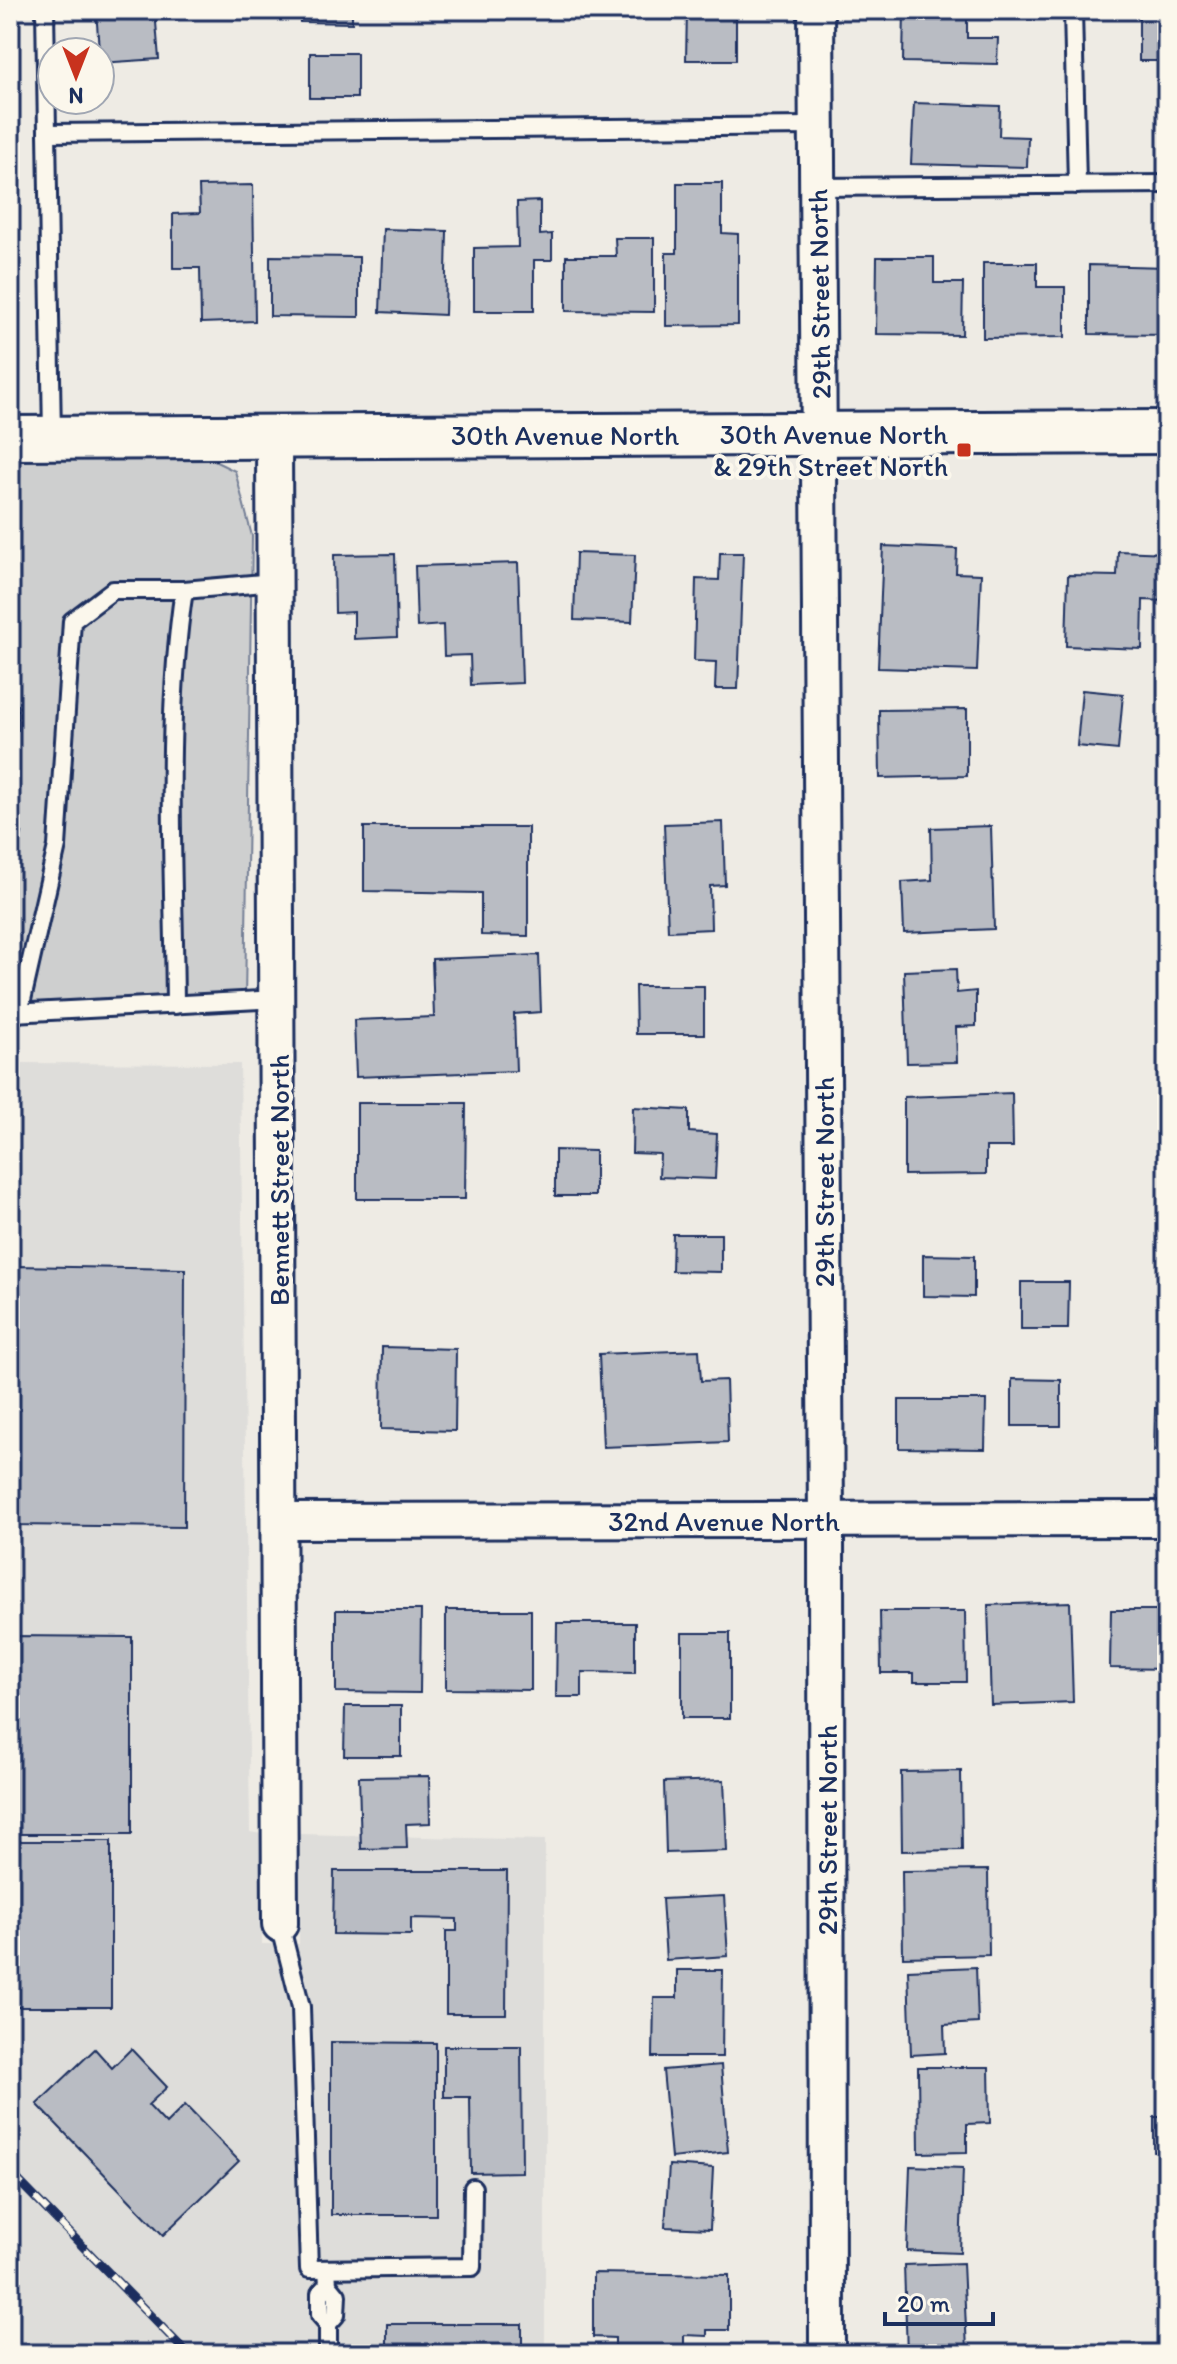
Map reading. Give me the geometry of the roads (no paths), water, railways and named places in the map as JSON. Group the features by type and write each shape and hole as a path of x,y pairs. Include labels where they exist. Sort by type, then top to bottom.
{"street":[{"name":"29th Street North","path":"816,10 826,1521 827,2354"},
{"name":"30th Avenue North","path":"10,438 1167,432"},
{"name":"Bennett Street North","path":"274,437 281,1521 280,1924"},
{"name":"32nd Avenue North","path":"281,1521 1167,1519"}],"lane":[{"path":"45,10 52,438"},
{"path":"1073,10 1077,185"},
{"path":"47,133 817,126"},
{"path":"817,187 1167,184"},
{"path":"275,582 184,590 113,590 72,621 57,846 14,1013 278,999"},
{"path":"175,1005 174,721 178,630 184,590"},
{"path":"280,1924 301,2007 309,2269 328,2277 472,2267 473,2188"},
{"path":"328,2277 320,2293 320,2315 328,2324 328,2354"}],"railway":[{"path":"10,2172 188,2354"}],"place":[{"name":"30th Avenue North & 29th Street North","path":"964,450"}]}
